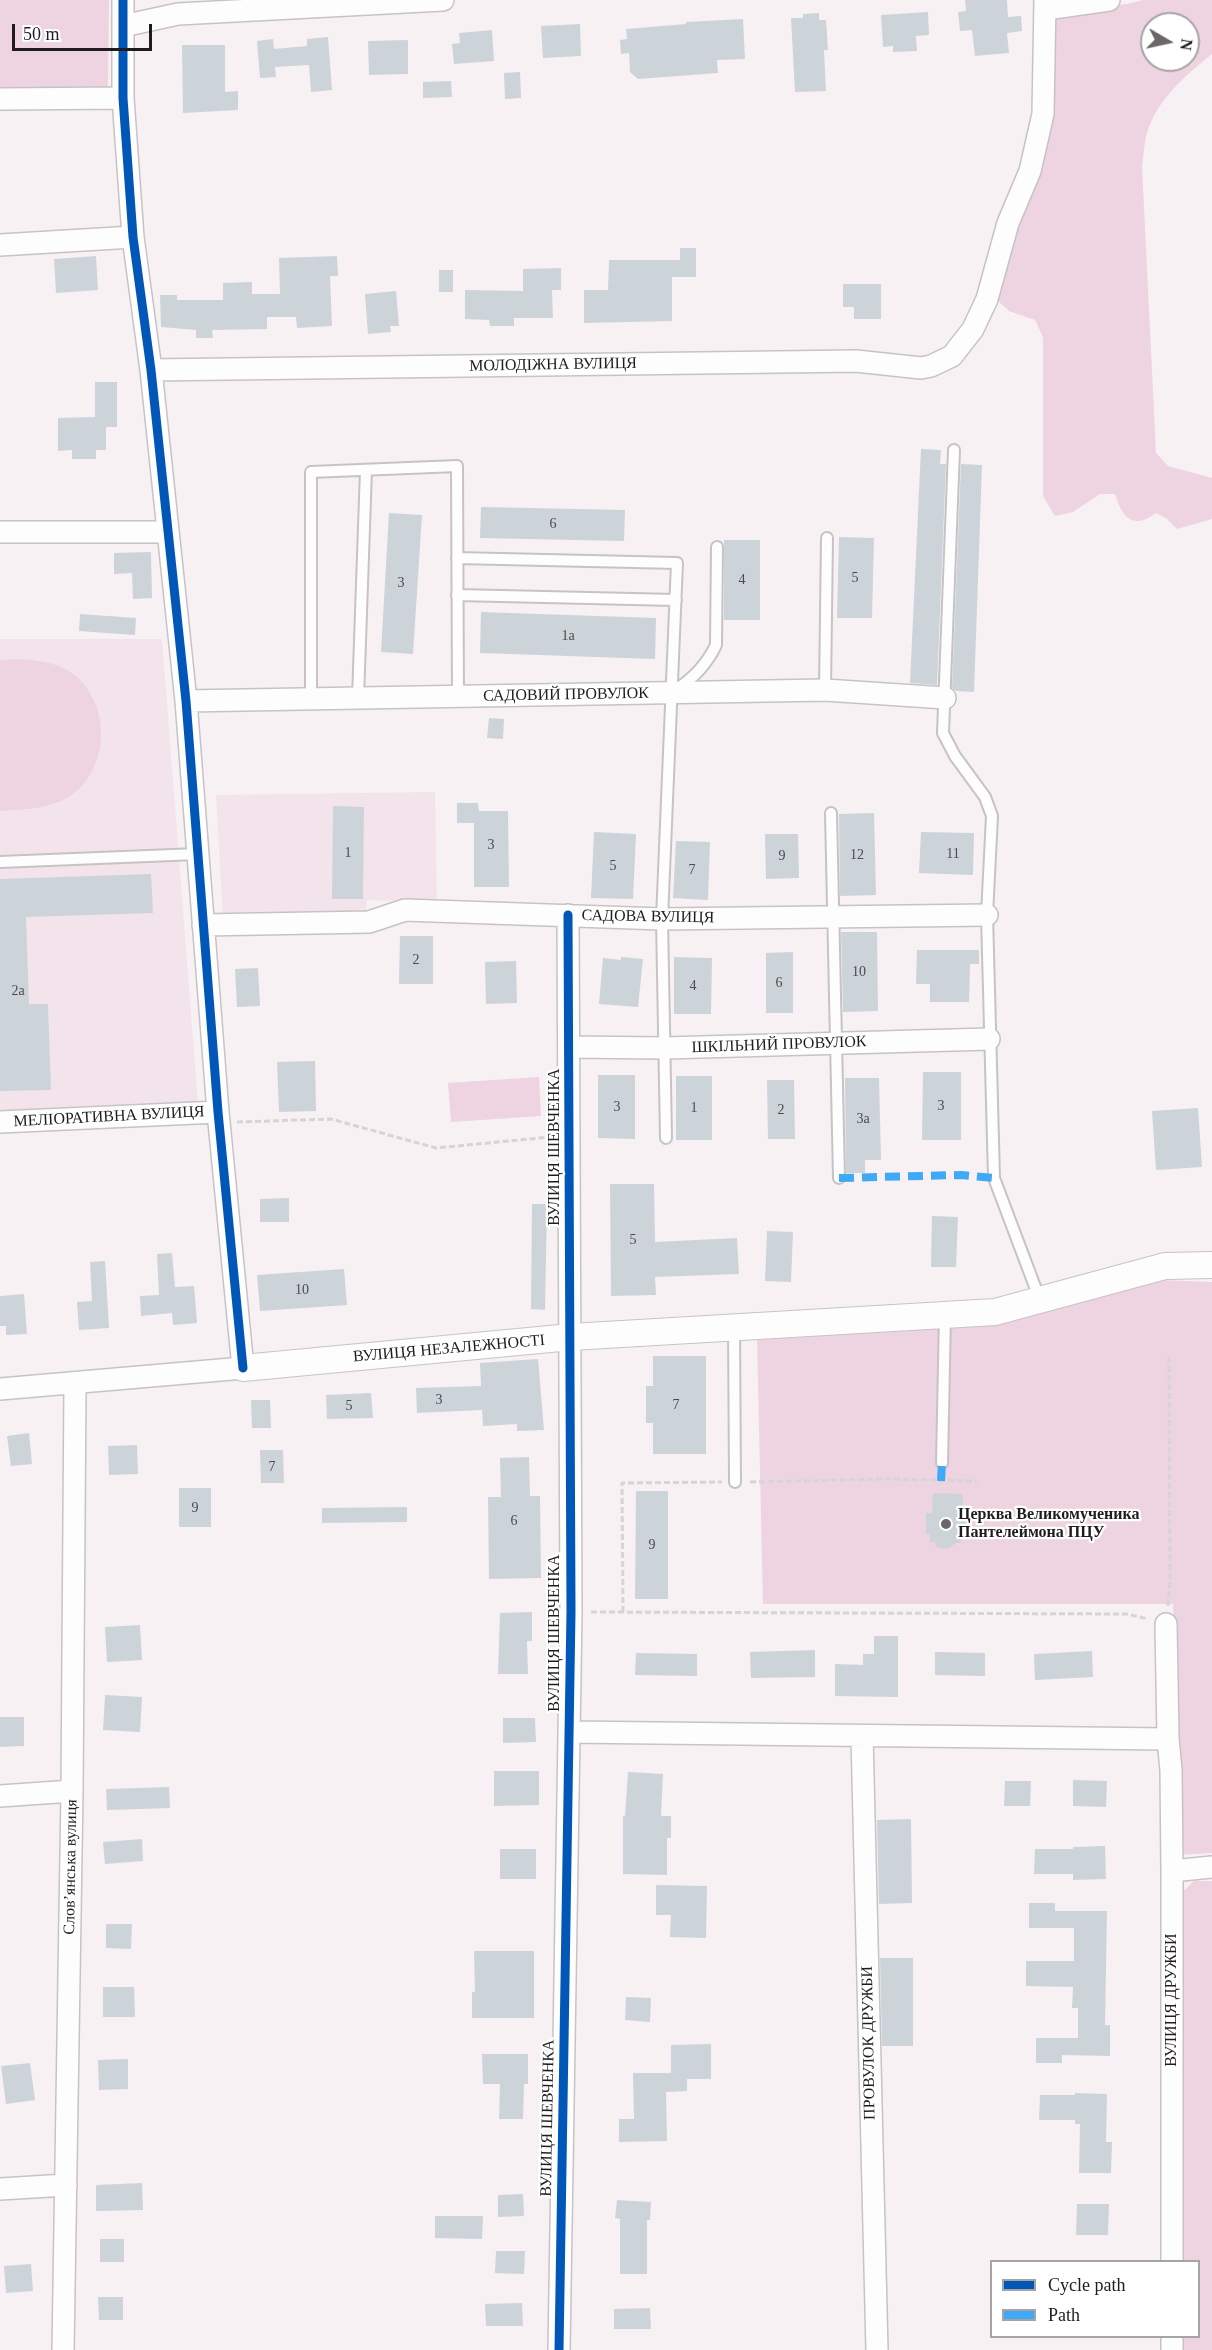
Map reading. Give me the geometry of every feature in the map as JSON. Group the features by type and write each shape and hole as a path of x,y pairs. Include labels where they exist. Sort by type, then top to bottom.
{"street":[{"path":"123,0 123,98 133,237 151,370 186,701 219,1117 243,1368"},
{"path":"123,26 178,15 443,0"},
{"path":"1045,4 1109,0"},
{"name":"МОЛОДІЖНА ВУЛИЦЯ","path":"151,370 856,361 921,368 931,366 952,356 973,329 987,299 1008,223 1030,171 1043,114 1045,4"},
{"path":"0,99 123,98"},
{"path":"0,245 133,237"},
{"path":"0,532 168,532"},
{"name":"САДОВИЙ ПРОВУЛОК","path":"186,701 825,690 945,698"},
{"name":"САДОВА ВУЛИЦЯ","path":"203,925 369,922 405,910 662,919 987,915"},
{"name":"ВУЛИЦЯ ШЕВЧЕНКА","path":"559,2350 571,1612 568,915"},
{"name":"ШКІЛЬНИЙ ПРОВУЛОК","path":"569,1047 664,1048 988,1039"},
{"name":"МЕЛІОРАТИВНА ВУЛИЦЯ","path":"0,1122 219,1117"},
{"name":"ВУЛИЦЯ НЕЗАЛЕЖНОСТІ","path":"0,1389 75,1384 571,1337 995,1312 1165,1266 1212,1265"},
{"name":"Словʼянська вулиця","path":"63,2350 72,1791 75,1384"},
{"name":"ВУЛИЦЯ ДРУЖБИ","path":"1166,1624 1172,1871 1172,2260"},
{"path":"570,1732 1168,1739"},
{"name":"ПРОВУЛОК ДРУЖБИ","path":"862,1736 877,2350"},
{"path":"0,1796 72,1791"},
{"path":"1172,1871 1212,1868"},
{"path":"0,2189 66,2185"}],"lane":[{"path":"954,450 943,733 955,756 985,797 992,816 987,915 988,1039 994,1178 1040,1300"},
{"path":"310,699 311,472 457,466 458,697"},
{"path":"358,698 366,470"},
{"path":"825,690 827,538"},
{"path":"673,693 702,669 710,659 716,645 717,547"},
{"path":"457,558 677,563 662,919 666,1138"},
{"path":"457,595 676,600"},
{"path":"831,813 839,1178"},
{"path":"0,862 197,854"},
{"path":"942,1462 945,1315"},
{"path":"734,1328 735,1482"}],"path":[{"path":"219,1117 331,1119 436,1148 570,1135"},
{"path":"571,1612 1127,1614 1166,1624 1170,1581 1169,1356"},
{"path":"623,1612 622,1482 889,1479 977,1481"}],"shaded area":[{"path":"0,0 109,0 108,88 0,91"},
{"path":"1143,0 1212,0 1212,54 1200,64 1200,12 1140,12 1140,72 1190,72 1165,98 1152,120 1145,141 1142,166 1156,453 1168,466 1212,478 1212,519 1177,529 1166,518 1156,513 1140,521 1134,521 1121,509 1115,494 1100,494 1073,512 1055,516 1043,496 1043,337 1035,320 1009,311 998,301 1017,223 1054,13"},
{"path":"0,639 162,639 198,1104 0,1111"},
{"path":"22,659 59,666 78,678 90,692 97,709 101,727 100,745 96,763 88,779 75,792 59,802 45,806 0,811 0,660"},
{"path":"435,792 437,902 367,900 365,916 223,917 216,795"},
{"path":"539,1077 541,1116 451,1122 448,1083"},
{"path":"1162,1280 1212,1282 1212,1853 1179,1855 1179,1771 1173,1604 763,1604 757,1340 994,1324"},
{"path":"1194,1881 1212,1881 1212,2350 1175,2350 1175,2338 1200,2338 1200,2260 1175,2260 1177,1897"}],"building":[{"path":"965,0 1007,0 1008,17 1021,16 1022,31 1007,33 1009,53 975,56 972,30 960,31 958,12 966,11"},
{"path":"928,12 929,35 916,36 917,51 893,52 893,46 883,47 881,15"},
{"path":"819,13 819,20 826,20 828,50 824,50 826,91 795,92 791,18 803,18 803,14"},
{"path":"743,19 745,59 717,60 718,73 638,79 630,72 629,53 621,54 620,40 627,39 626,29 686,24 686,22"},
{"path":"580,24 581,56 543,58 541,26"},
{"path":"492,30 494,61 454,64 452,44 460,43 459,33"},
{"path":"328,37 332,90 311,92 309,65 275,67 276,77 260,78 257,41 273,39 274,49 307,46 307,39"},
{"path":"408,40 408,74 369,75 368,41"},
{"path":"182,45 225,45 225,92 238,91 238,110 183,113"},
{"path":"520,72 521,98 505,99 504,73"},
{"path":"451,81 452,97 423,98 423,82"},
{"path":"680,248 696,248 696,277 672,277 672,321 584,323 584,290 608,290 609,260 680,260"},
{"path":"96,256 98,290 56,293 54,259"},
{"path":"337,256 338,276 330,276 332,326 297,328 296,317 267,317 267,329 212,330 213,338 196,338 196,330 161,327 160,295 177,295 177,300 223,300 223,283 252,282 252,294 280,294 279,258"},
{"path":"561,268 561,290 552,290 553,318 514,318 514,326 490,326 489,320 465,319 465,290 523,291 523,269"},
{"path":"439,270 453,270 453,292 439,292"},
{"path":"843,284 881,284 881,319 854,319 854,307 843,307"},
{"path":"396,291 399,326 390,326 391,332 368,334 365,294"},
{"path":"95,382 117,382 117,427 106,427 106,450 96,450 96,459 72,459 72,450 58,451 58,418 95,417"},
{"path":"921,449 941,450 940,464 946,464 937,685 910,683"},
{"path":"961,464 982,465 974,692 956,691 952,688"},
{"path":"481,507 625,510 624,541 480,538"},
{"path":"389,513 422,515 413,654 381,652"},
{"path":"839,537 874,538 872,618 837,618"},
{"path":"724,540 760,540 760,620 724,620"},
{"path":"151,552 152,598 133,599 132,573 114,574 114,553"},
{"path":"481,612 656,618 655,659 480,653"},
{"path":"80,614 136,618 135,635 79,631"},
{"path":"489,718 504,719 503,739 487,738"},
{"path":"457,803 478,803 479,811 508,811 509,887 474,887 474,823 457,823"},
{"path":"333,806 364,807 363,899 332,899"},
{"path":"874,813 876,895 840,896 839,814"},
{"path":"594,832 636,834 633,899 591,898"},
{"path":"921,832 974,833 973,875 919,873"},
{"path":"765,834 798,834 799,878 766,879"},
{"path":"676,841 710,842 708,900 673,898"},
{"path":"151,874 153,913 26,917 29,1004 48,1004 51,1090 0,1091 0,879"},
{"path":"841,932 877,932 878,1011 843,1012"},
{"path":"400,936 433,936 433,984 399,984"},
{"path":"917,950 979,950 979,964 970,964 969,1002 930,1002 930,984 916,984"},
{"path":"793,952 793,1013 766,1013 766,953"},
{"path":"621,957 643,959 638,1007 599,1004 603,958 621,960"},
{"path":"674,957 712,958 711,1014 674,1014"},
{"path":"516,961 517,1003 486,1004 485,962"},
{"path":"258,968 260,1006 237,1007 235,969"},
{"path":"315,1061 316,1111 279,1112 277,1062"},
{"path":"923,1072 961,1072 961,1140 922,1140"},
{"path":"598,1075 635,1075 635,1139 598,1138"},
{"path":"676,1076 712,1076 712,1140 676,1140"},
{"path":"845,1078 879,1078 881,1160 865,1160 865,1173 846,1173"},
{"path":"767,1080 794,1080 795,1139 768,1139"},
{"path":"1198,1108 1202,1167 1156,1170 1152,1111"},
{"path":"610,1184 654,1184 655,1242 737,1238 739,1274 655,1277 656,1295 611,1296"},
{"path":"289,1198 289,1222 260,1222 260,1199"},
{"path":"532,1204 547,1204 545,1310 531,1309"},
{"path":"932,1216 958,1217 956,1267 931,1267"},
{"path":"767,1231 793,1232 791,1282 765,1281"},
{"path":"172,1253 175,1287 194,1286 197,1323 173,1325 172,1313 141,1316 140,1296 159,1295 157,1254"},
{"path":"105,1261 109,1328 79,1330 77,1302 92,1301 90,1262"},
{"path":"344,1269 347,1305 260,1311 257,1275"},
{"path":"24,1294 27,1334 6,1335 6,1326 0,1326 0,1296"},
{"path":"653,1356 706,1356 706,1454 653,1454 653,1423 646,1423 646,1386 653,1386"},
{"path":"538,1359 544,1430 517,1431 517,1424 483,1426 482,1410 417,1413 416,1388 481,1386 480,1363"},
{"path":"371,1393 373,1418 327,1419 326,1395"},
{"path":"251,1400 270,1400 271,1428 252,1428"},
{"path":"29,1433 32,1464 11,1466 7,1436"},
{"path":"137,1445 138,1474 109,1475 108,1446"},
{"path":"260,1450 283,1450 284,1483 261,1483"},
{"path":"529,1457 530,1496 540,1496 541,1578 489,1579 488,1497 501,1497 500,1458"},
{"path":"179,1488 211,1488 211,1527 179,1527"},
{"path":"636,1491 668,1491 668,1599 635,1599"},
{"name":"Церква Великомученика Пантелеймона ПЦУ","path":"933,1493 963,1494 962,1514 966,1515 965,1537 961,1537 961,1543 956,1543 947,1549 936,1547 935,1542 930,1542 930,1534 926,1534 926,1513 932,1513"},
{"path":"407,1507 407,1522 322,1523 322,1508"},
{"path":"532,1612 532,1641 527,1641 528,1674 498,1674 500,1613"},
{"path":"140,1625 142,1660 107,1662 105,1627"},
{"path":"874,1636 898,1636 898,1697 835,1696 835,1664 863,1665 863,1654 874,1654"},
{"path":"815,1650 815,1677 751,1678 750,1652"},
{"path":"1092,1651 1093,1677 1035,1680 1034,1654"},
{"path":"935,1652 985,1653 985,1676 935,1675"},
{"path":"636,1653 697,1654 697,1676 635,1675"},
{"path":"105,1695 142,1697 140,1732 103,1730"},
{"path":"0,1717 24,1717 24,1746 0,1747"},
{"path":"503,1718 535,1718 536,1742 503,1743"},
{"path":"494,1771 539,1771 539,1805 494,1806"},
{"path":"628,1772 663,1774 661,1816 671,1816 671,1838 667,1838 667,1875 623,1874 623,1816 625,1816"},
{"path":"1073,1780 1107,1781 1106,1807 1073,1806"},
{"path":"1005,1781 1031,1781 1030,1806 1004,1806"},
{"path":"169,1787 170,1808 107,1810 106,1789"},
{"path":"911,1819 912,1903 879,1904 877,1820"},
{"path":"142,1839 143,1861 105,1864 103,1842"},
{"path":"1105,1846 1106,1879 1073,1880 1073,1874 1034,1874 1035,1849"},
{"path":"500,1849 536,1849 536,1879 500,1879"},
{"path":"656,1885 707,1886 706,1938 670,1937 671,1915 656,1915"},
{"path":"1029,1903 1055,1903 1055,1911 1107,1911 1105,2025 1110,2025 1110,2056 1062,2055 1062,2063 1036,2063 1036,2038 1078,2038 1078,2008 1072,2008 1073,1987 1026,1986 1026,1961 1074,1961 1074,1928 1029,1928"},
{"path":"106,1924 132,1924 131,1949 106,1948"},
{"path":"474,1951 534,1951 534,2018 472,2018 472,1992 475,1992"},
{"path":"880,1958 913,1958 913,2046 882,2046"},
{"path":"103,1987 134,1987 135,2017 103,2017"},
{"path":"626,1997 651,1998 650,2022 625,2020"},
{"path":"711,2044 711,2079 687,2079 687,2091 666,2092 667,2141 619,2142 619,2119 634,2119 633,2073 671,2073 671,2045"},
{"path":"482,2054 528,2054 528,2084 524,2084 523,2119 499,2119 500,2084 483,2084"},
{"path":"128,2059 128,2089 99,2090 98,2060"},
{"path":"30,2063 35,2100 6,2104 1,2066"},
{"path":"1075,2093 1107,2094 1106,2142 1112,2142 1111,2173 1079,2173 1080,2124 1075,2124 1075,2120 1039,2120 1040,2095 1075,2095"},
{"path":"142,2183 143,2210 96,2211 96,2185"},
{"path":"523,2194 524,2216 498,2217 498,2195"},
{"path":"617,2200 651,2202 650,2220 647,2220 647,2274 620,2274 620,2219 615,2218"},
{"path":"1077,2204 1109,2204 1108,2235 1076,2235"},
{"path":"435,2216 483,2216 482,2239 435,2238"},
{"path":"100,2239 124,2239 124,2262 100,2262"},
{"path":"496,2251 525,2251 524,2274 495,2273"},
{"path":"31,2264 33,2291 6,2293 4,2266"},
{"path":"98,2297 123,2297 123,2320 99,2320"},
{"path":"522,2303 523,2326 486,2326 485,2304"},
{"path":"650,2308 651,2329 614,2329 614,2309"}],"marked path":[{"path":"839,1178 961,1175 994,1178"},
{"path":"941,1481 942,1463"}],"cycle path":[{"path":"123,0 123,98 133,237 151,370 186,701 218,1112 243,1368"},
{"path":"559,2350 571,1612 568,915"}],"place":[{"name":"Церква Великомученика Пантелеймона ПЦУ","path":"946,1524"}]}
